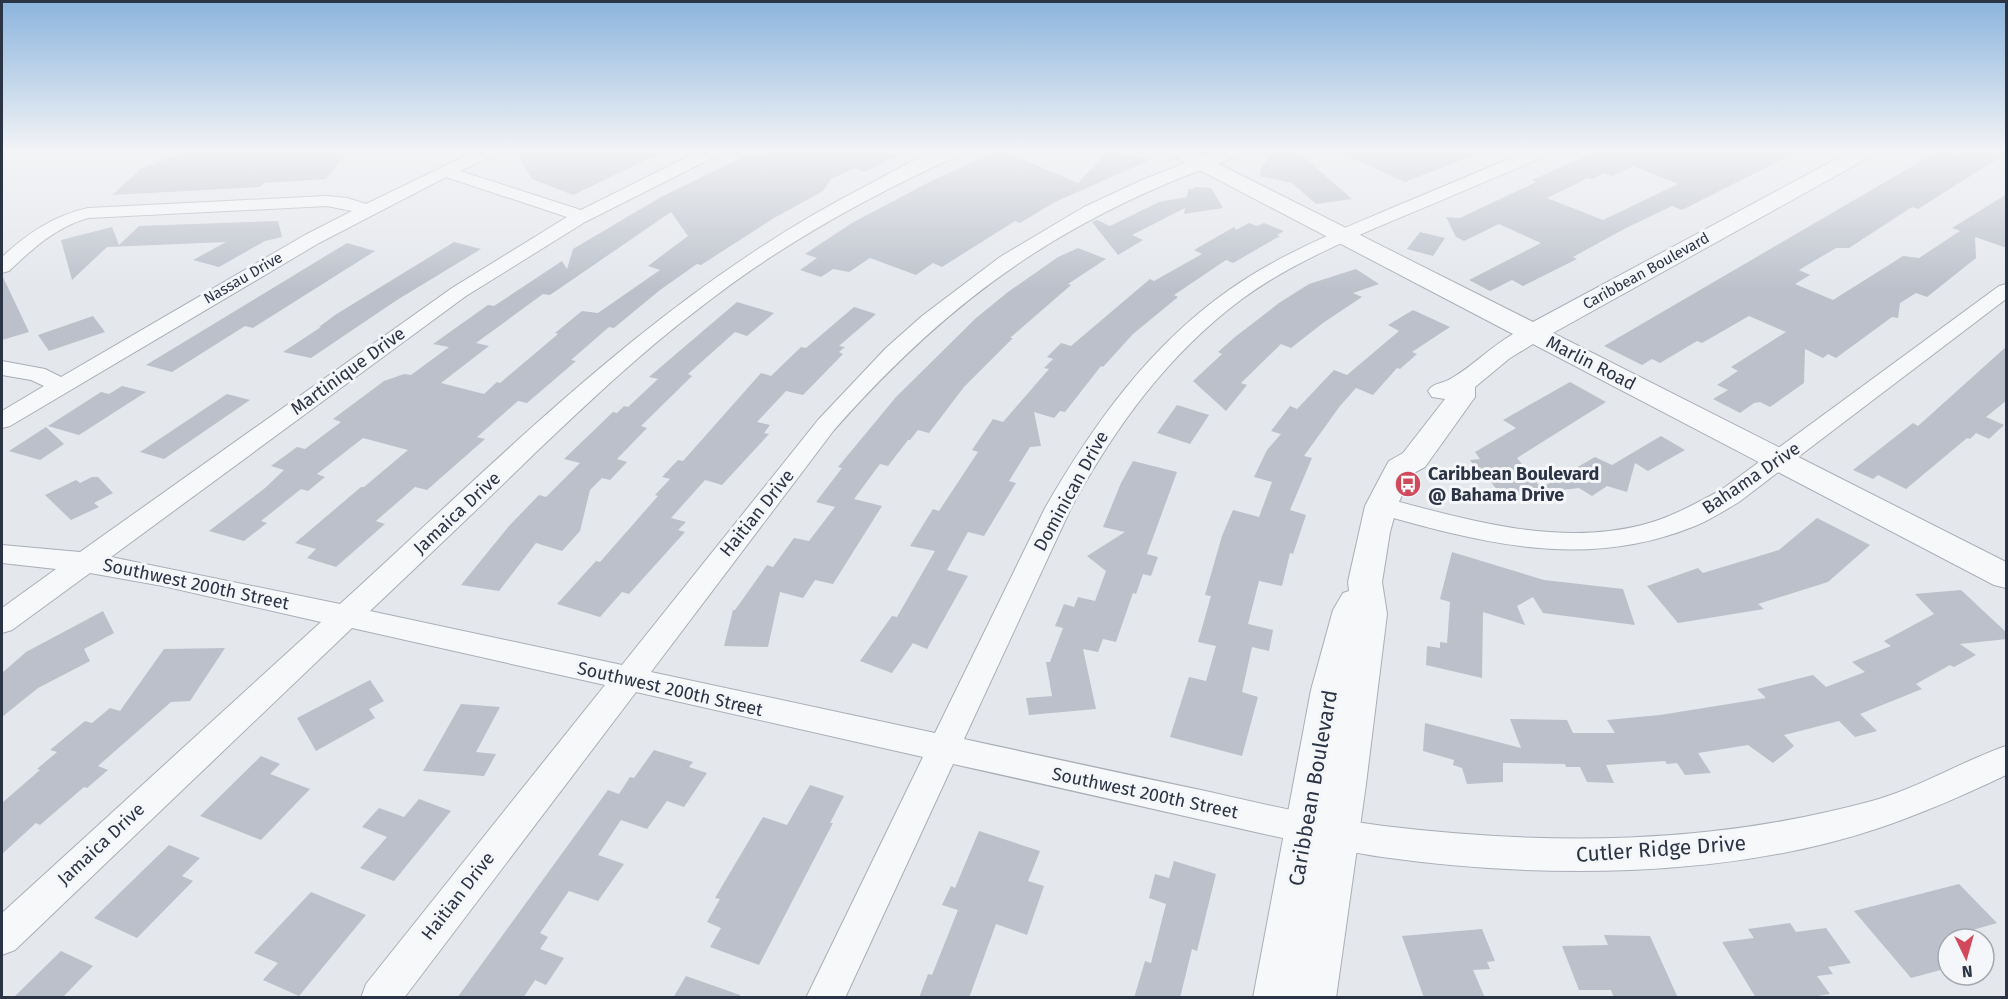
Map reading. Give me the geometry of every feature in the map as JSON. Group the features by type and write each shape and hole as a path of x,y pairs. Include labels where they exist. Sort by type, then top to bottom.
{"street":[{"name":"Nassau Drive","path":"2,421 59,385 253,272 393,197"},
{"path":"523,197 582,216"},
{"name":"Martinique Drive","path":"2,622 459,292 582,216 621,197"},
{"name":"Jamaica Drive","path":"2,937 606,374 700,297 746,264 815,221 860,197"},
{"name":"Haitian Drive","path":"380,998 826,425 881,364 927,321 985,275 1045,236 1120,197"},
{"name":"Marlin Road","path":"1265,197 2007,576"},
{"name":"Dominican Drive","path":"825,998 1062,501 1083,462 1121,406 1173,347 1222,306 1268,273 1342,237 1436,197"},
{"name":"Caribbean Boulevard","path":"1277,998 1322,830 1368,614 1365,582 1381,506 1400,468 1414,460 1461,397 1461,385 1501,352 1783,197"},
{"path":"2,267 43,231 70,217 88,213 327,201 347,203 366,210"},
{"name":"Bahama Drive","path":"1381,506 1512,538 1582,542 1615,539 1654,531 1715,506 1779,461 2007,290"},
{"path":"2,368 32,372 59,385"},
{"name":"Southwest 200th Street","path":"2,554 84,562 155,574 945,750 1322,830"},
{"name":"Cutler Ridge Drive","path":"1322,830 1381,841 1526,855 1620,855 1711,848 1796,834 1874,815 1936,793 2007,760"},
{"name":"Caribbean Boulevard","path":"1312,998 1322,830"}],"building":[{"path":"661,197 813,197 774,218 701,265 697,264 660,290 614,328 609,327 571,360 576,361 527,403 518,401 477,437 485,439 427,490 415,487 376,521 385,524 336,567 307,558 316,549 295,543 408,450 363,438 317,474 325,477 308,491 301,489 261,521 267,523 244,541 209,531 265,488 284,470 271,466 297,447 305,449 341,422 333,419 384,381 404,374 411,375 449,347 433,344 488,305 494,306 562,261 567,269 573,249","holes":["671,212 688,236 648,266 660,270 598,313 582,311 555,333 558,334 484,394 441,383 489,346 476,343 543,294 550,295"]},
{"path":"902,197 1067,197 1020,223 1015,221 942,267 933,263 916,275 870,258 849,272 833,269 821,277 800,270 817,258 805,254 852,223"},
{"path":"1187,197 1216,197 1223,208 1184,214 1185,208 1132,235 1143,240 1118,255 1092,222 1097,220 1110,226 1159,202"},
{"path":"1308,197 1349,197 1352,199 1316,204"},
{"path":"1505,197 1550,197 1547,198 1603,220 1652,197 1709,197 1682,210 1672,206 1626,228 1573,257 1577,259 1523,286 1512,280 1490,291 1469,280 1541,243 1499,224 1464,241 1456,237 1446,217 1460,218"},
{"path":"1860,197 1938,197 1918,209 1912,207 1849,248 1836,248 1799,270 1810,275 1795,284 1833,300 1903,256 1919,258 1960,231 1952,228 2003,197 2007,197 2007,248 1975,237 1976,258 1927,297 1916,293 1900,303 1898,318 1892,317 1836,358 1828,354 1823,358 1805,349 1804,383 1770,407 1760,402 1754,403 1740,413 1713,399 1728,390 1717,385 1738,371 1731,367 1786,332 1749,316 1702,343 1697,341 1660,363 1652,359 1642,365 1604,346"},
{"path":"278,221 282,237 265,241 219,267 193,260 226,242 107,247 72,280 61,240 112,227 119,245 139,226"},
{"path":"1249,223 1257,226 1264,223 1284,231 1277,235 1280,236 1233,263 1226,260 1174,295 1178,297 1133,334 1103,367 1101,366 1065,412 1060,411 1054,418 1034,412 1041,446 1030,447 1009,481 1016,483 984,536 968,532 947,570 968,576 927,649 913,643 892,673 860,661 892,616 897,617 935,551 910,546 933,509 939,511 978,452 972,450 993,419 1003,422 1049,369 1044,368 1053,359 1047,357 1061,343 1071,346 1150,279 1154,281 1202,254 1194,250 1234,227 1236,230"},
{"path":"1420,232 1445,238 1433,256 1407,249"},
{"path":"454,242 481,249 397,300 311,358 283,352 335,315"},
{"path":"347,243 375,251 253,328 245,326 172,372 146,365"},
{"path":"1078,248 1106,259 1068,284 1071,285 1010,338 1013,338 964,387 929,433 918,430 888,466 880,464 854,499 882,506 833,584 815,580 803,598 780,592 768,647 724,646 733,610 767,565 773,567 794,538 809,541 835,507 816,502 842,468 838,467 896,397 976,318 1058,257"},
{"path":"1356,269 1379,284 1353,293 1362,297 1291,348 1281,344 1241,383 1247,385 1226,411 1193,381 1222,354 1218,352 1279,303 1309,284"},
{"path":"2,275 29,332 2,340"},
{"path":"737,302 774,313 747,336 735,332 688,374 692,376 641,426 647,428 617,459 627,462 610,480 602,478 590,490 580,531 562,551 536,543 499,591 461,585 509,526 539,495 546,497 580,463 564,459 613,412 617,413 624,406 628,407 658,379 649,377"},
{"path":"854,307 876,314 839,346 845,347 839,352 843,354 803,395 786,391 757,422 770,425 764,433 769,434 722,485 705,480 671,518 686,522 678,530 685,532 629,594 622,592 600,617 557,604 596,561 600,562 658,496 655,495 670,479 662,477 678,460 683,461 761,373 771,376 801,347 806,348"},
{"path":"1413,310 1450,327 1412,352 1417,354 1400,369 1397,368 1373,395 1356,388 1304,456 1312,458 1290,510 1306,515 1293,554 1290,553 1282,586 1259,581 1248,624 1273,630 1269,651 1252,647 1242,692 1258,697 1242,756 1170,737 1189,677 1206,681 1216,646 1198,642 1211,596 1205,595 1222,536 1233,510 1259,517 1272,482 1254,477 1267,450 1281,434 1271,431 1290,406 1297,409 1334,370 1347,375 1399,331 1388,325"},
{"path":"93,316 105,332 49,351 38,335"},
{"path":"2007,346 2007,400 1986,417 2004,425 1989,439 1976,433 1970,439 1967,438 1906,489 1878,475 1873,479 1853,470 1913,423 1918,426"},
{"path":"1570,382 1606,402 1517,458 1541,488 1595,457 1612,465 1661,436 1685,450 1648,471 1635,463 1627,492 1607,486 1592,496 1579,488 1502,497 1487,476 1482,477 1470,460 1480,459 1475,452 1516,428 1503,420"},
{"path":"122,386 146,392 79,435 48,426 101,392 109,394"},
{"path":"227,394 250,400 164,459 140,452"},
{"path":"1177,405 1209,415 1190,444 1157,433"},
{"path":"46,427 64,444 40,460 9,451"},
{"path":"1133,461 1177,472 1147,554 1158,557 1151,576 1143,574 1136,594 1133,593 1116,642 1103,639 1098,652 1083,649 1096,709 1029,715 1026,698 1052,696 1046,662 1050,662 1063,628 1055,626 1064,604 1074,607 1078,597 1095,601 1106,571 1087,556 1125,532 1103,527 1121,483"},
{"path":"92,477 98,477 113,493 94,503 99,507 71,520 45,495 76,480 80,483"},
{"path":"1817,518 1870,545 1828,582 1758,604 1764,609 1678,623 1647,586 1698,568 1703,573 1779,550"},
{"path":"1452,552 1544,580 1623,589 1635,625 1543,613 1533,597 1517,606 1525,625 1483,612 1482,678 1426,665 1427,646 1440,648 1440,642 1447,643 1450,602 1440,599"},
{"path":"1961,590 2007,633 2007,639 1960,644 1976,655 1954,667 1950,665 1916,684 1922,689 1860,714 1877,731 1855,737 1839,721 1784,735 1794,746 1773,763 1748,745 1698,753 1711,773 1685,775 1677,763 1667,764 1665,761 1606,765 1614,783 1587,782 1580,767 1566,767 1565,764 1503,763 1503,782 1467,784 1462,768 1453,765 1454,760 1423,751 1425,723 1521,748 1510,719 1567,720 1573,733 1615,733 1607,720 1660,715 1766,698 1757,689 1813,675 1826,687 1865,672 1852,662 1891,646 1884,641 1934,614 1915,594"},
{"path":"103,611 114,633 84,649 90,661 38,688 2,717 2,673 26,652"},
{"path":"225,648 190,701 171,702 98,766 108,770 87,788 84,787 40,825 36,823 2,854 2,803 57,752 50,750 85,721 92,723 110,708 120,711 164,649"},
{"path":"370,680 384,701 369,709 375,718 316,751 297,718"},
{"path":"461,704 500,707 476,752 496,754 484,776 423,771"},
{"path":"654,750 693,762 689,767 707,773 684,807 667,801 647,829 621,820 598,855 624,864 598,901 569,891 540,933 548,937 540,949 564,958 546,985 535,980 523,998 457,998 608,790 619,794 630,777 634,778"},
{"path":"261,756 280,764 270,774 310,789 261,840 200,816"},
{"path":"810,785 844,796 830,823 833,823 759,965 710,947 721,928 707,922 720,899 715,898 763,817 787,825"},
{"path":"419,799 451,811 394,881 360,868 387,837 362,827 379,808 404,817"},
{"path":"979,831 1040,851 1028,881 1044,886 1027,935 996,924 969,998 919,998 928,974 932,975 958,910 942,905 951,886 955,888"},
{"path":"169,845 200,858 182,876 193,881 137,938 94,918"},
{"path":"1174,861 1216,874 1197,951 1192,949 1180,998 1134,998 1145,961 1151,963 1166,904 1149,898 1155,874 1169,878"},
{"path":"1959,884 1997,923 1983,927 1936,927 1936,971 1911,978 1854,911"},
{"path":"311,892 366,915 299,996 263,980 278,963 254,953"},
{"path":"1790,923 1796,932 1826,928 1851,963 1828,967 1833,974 1817,976 1830,994 1806,998 1756,998 1722,942 1754,938 1748,929"},
{"path":"1482,929 1495,961 1487,962 1490,969 1473,970 1485,998 1424,998 1402,936"},
{"path":"1604,935 1650,936 1678,998 1614,998 1611,990 1579,990 1562,946 1608,945"},
{"path":"61,951 93,966 62,998 13,998"},
{"path":"686,976 740,995 740,998 673,998"}],"place":[{"name":"Caribbean Boulevard @ Bahama Drive","path":"1408,484"}]}
